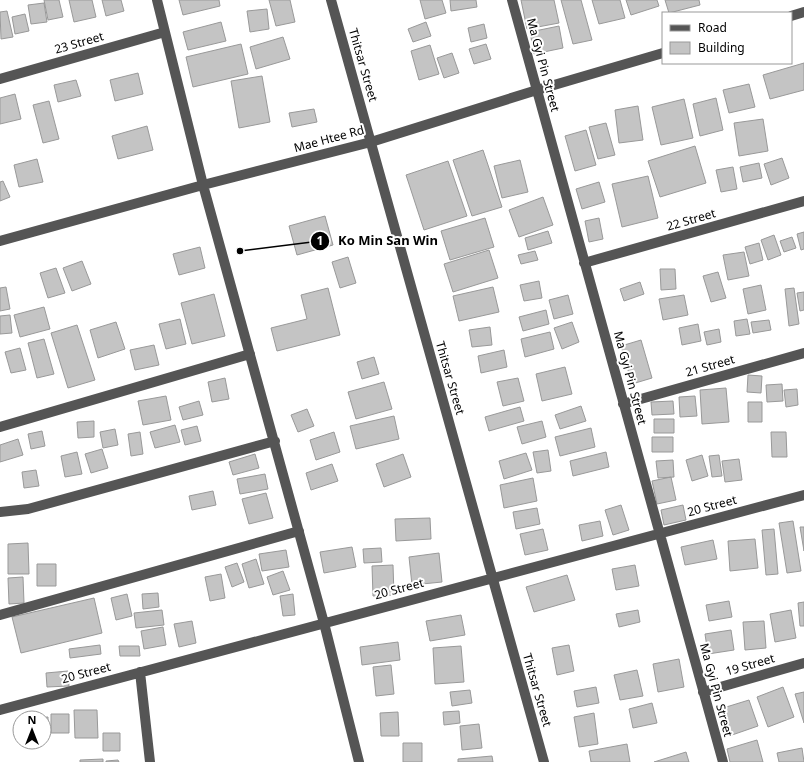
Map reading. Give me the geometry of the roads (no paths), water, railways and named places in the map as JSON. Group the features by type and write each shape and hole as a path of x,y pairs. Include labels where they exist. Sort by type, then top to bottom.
{"street":[{"path":"157,0 203,185 275,441 324,623 359,762"},
{"name":"Thitsar Street","path":"331,0 544,762"},
{"name":"Ma Gyi Pin Street","path":"512,0 723,762"},
{"path":"792,16 804,12"},
{"name":"23 Street","path":"0,79 165,32"},
{"name":"Mae Htee Rd","path":"0,241 203,185 370,142 536,90 662,53"},
{"name":"22 Street","path":"584,263 804,201"},
{"name":"21 Street","path":"623,404 804,353"},
{"path":"0,427 250,354"},
{"path":"0,512 28,509 275,441"},
{"name":"20 Street","path":"0,710 804,495"},
{"path":"0,614 299,531"},
{"name":"19 Street","path":"703,692 804,663"},
{"path":"140,672 150,762"}],"place":[{"name":"Ko Min San Win","path":"240,251"}]}
